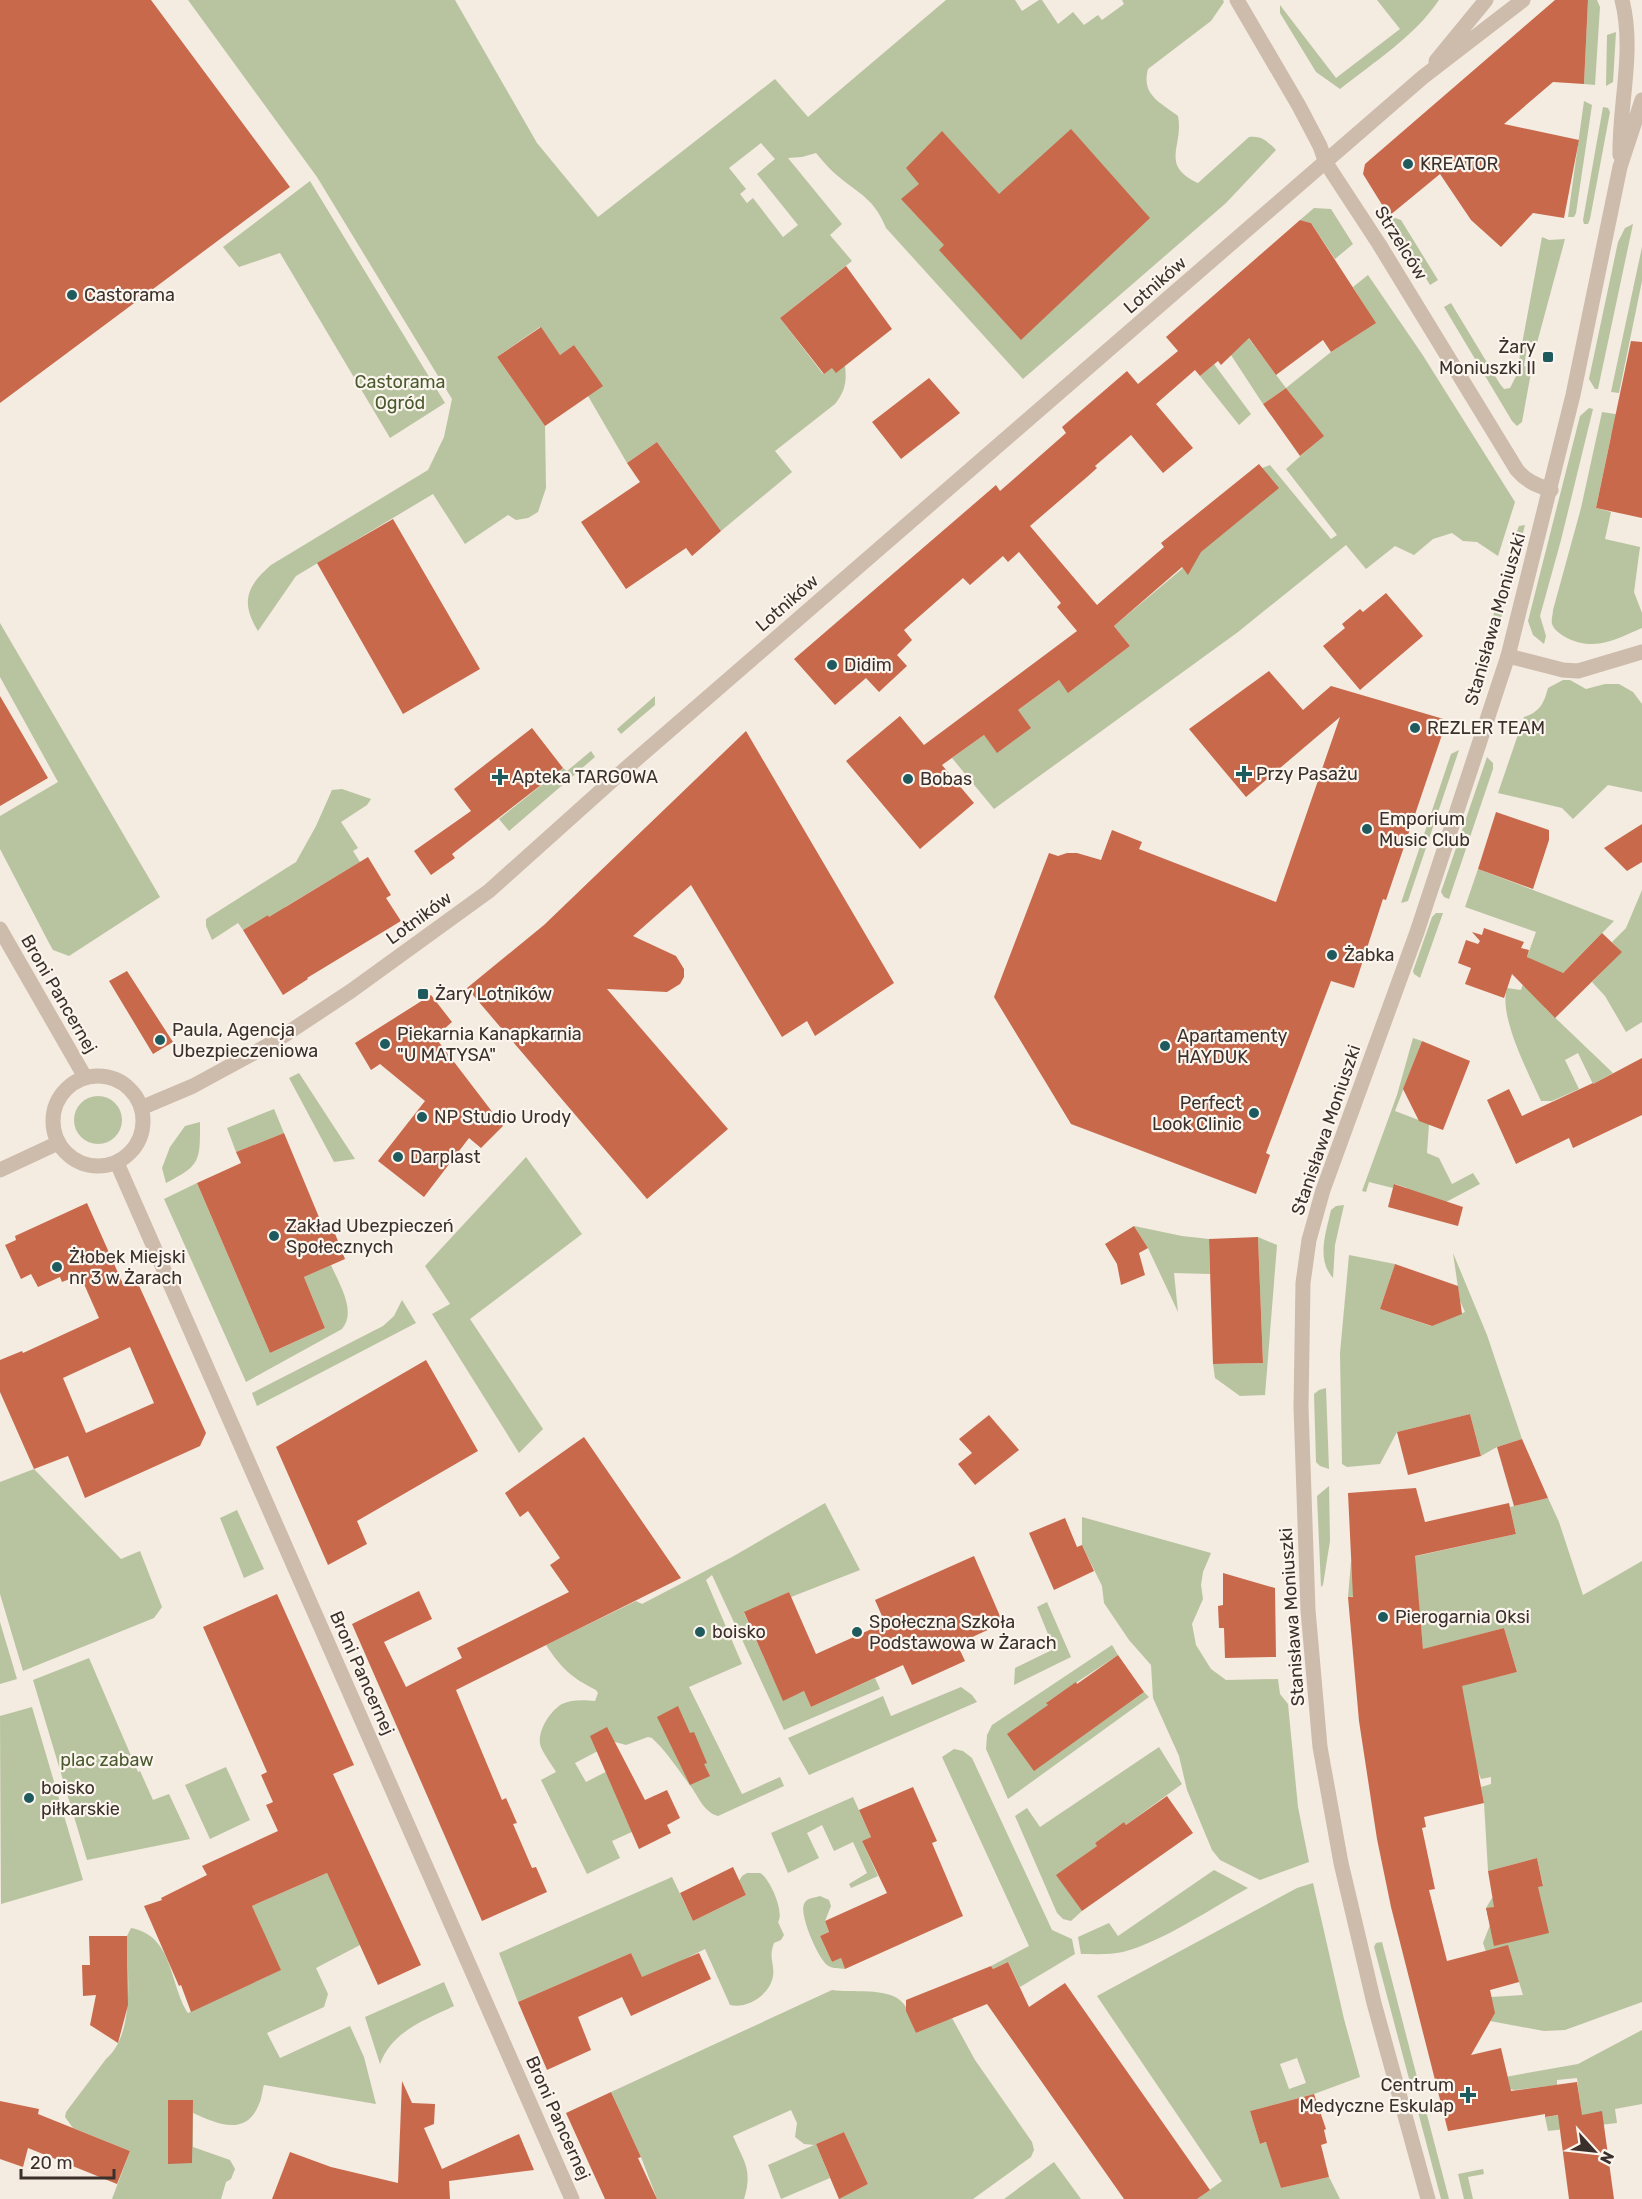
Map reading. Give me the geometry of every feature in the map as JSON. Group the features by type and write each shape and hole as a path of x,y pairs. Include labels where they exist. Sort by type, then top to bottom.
{"street":[{"name":"Strzelców","path":"1237,0 1299,106 1320,146 1326,163 1408,291 1517,470 1533,484 1551,489"},
{"name":"Lotników","path":"1423,77 1486,0"},
{"name":"Lotników","path":"141,1108 193,1086 274,1042 351,991 489,891 624,770 1423,77 1523,0"},
{"name":"Stanisława Moniuszki","path":"1620,166 1621,107 1627,46 1622,0"},
{"name":"Stanisława Moniuszki","path":"1422,2197 1341,1863 1320,1747 1308,1610 1301,1407 1303,1283 1309,1240 1323,1190 1417,932 1508,656 1551,489 1596,289 1620,166 1642,100"},
{"path":"1508,656 1563,670 1578,671 1640,658"},
{"name":"Broni Pancernej","path":"0,929 85,1077"},
{"path":"85,1077 112,1078 125,1085 135,1095 141,1108 144,1121 139,1140 128,1155 117,1162 104,1166 90,1166 66,1154 58,1143 53,1118 56,1105 62,1093 85,1077"},
{"path":"0,1170 58,1143"},
{"name":"Broni Pancernej","path":"117,1162 572,2199"}],"green space":[{"path":"188,0 455,0 537,143 598,217 775,79 808,117 946,0 1015,0 1022,11 1042,0 1058,24 1073,12 1084,25 1098,15 1102,20 1124,4 1122,0 1223,0 1224,2 1211,21 1148,69 1147,85 1159,102 1178,116 1176,162 1186,176 1198,183 1249,137 1261,138 1276,150 1226,203 1023,379 886,228 877,210 866,198 836,174 816,153 788,158 842,224 830,235 852,261 780,318 823,374 832,368 845,366 846,371 843,391 835,404 775,451 792,472 721,531 657,442 627,463 588,396 583,358 574,345 560,355 540,327 497,357 545,426 546,488 538,512 528,518 516,520 508,515 465,544 433,494 296,576 258,631 252,621 248,603 256,580 271,565 428,470 444,437 452,399 317,177","holes":["761,143 775,159 757,174 798,225 783,237 753,198 747,203 740,194 746,189 729,168"]},
{"path":"1377,0 1439,0 1406,37 1340,89 1316,72 1280,13 1280,5 1336,78 1400,29"},
{"path":"1588,0 1597,0 1600,7 1595,85 1584,84"},
{"path":"1616,32 1613,82 1606,86 1607,35"},
{"path":"1584,101 1592,105 1576,213 1574,217 1568,217"},
{"path":"1603,107 1608,108 1610,112 1590,219 1588,224 1584,224 1583,220"},
{"name":"Castorama Ogród","path":"310,181 445,403 390,438 280,253 239,267 223,247"},
{"path":"1314,208 1331,209 1353,244 1335,259 1311,223 1300,220"},
{"path":"1389,216 1401,220 1438,280 1430,285"},
{"path":"1633,224 1598,389 1595,389 1589,379 1618,242 1625,228"},
{"path":"1542,237 1549,240 1565,239 1537,343 1528,342 1524,366 1532,367 1522,422 1517,426 1444,307 1451,303 1500,384 1504,389 1510,388 1516,376"},
{"path":"1642,247 1642,281 1619,393 1611,392"},
{"path":"1368,275 1422,354 1515,502 1498,556 1477,542 1463,541 1452,533 1433,539 1414,555 1395,546 1366,569 1346,545 1238,632 994,809 952,758 984,735 997,752 1018,710 1059,680 1069,692 1130,646 1114,626 1183,568 1185,571 1262,468 1270,465 1331,539 1337,535 1286,469 1323,436 1286,388 1331,352 1375,323 1353,287"},
{"path":"1247,336 1286,388 1263,404 1229,352"},
{"path":"1214,364 1251,414 1239,425 1200,376"},
{"path":"1589,408 1593,409 1540,616 1546,636 1544,644 1533,635 1528,621 1580,416"},
{"path":"1602,412 1635,417 1642,441 1611,436 1596,508 1611,512 1605,539 1640,547 1634,592 1642,613 1642,628 1612,641 1588,644 1576,642 1559,633 1552,621 1581,508"},
{"path":"1525,525 1497,634 1492,638 1487,638 1517,531 1519,526"},
{"path":"0,623 160,897 69,956 53,950 0,849 0,816 58,782 0,677"},
{"path":"1563,680 1570,680 1586,689 1605,684 1619,684 1633,692 1642,704 1642,792 1608,785 1573,819 1562,808 1498,793 1524,717 1540,706 1548,688"},
{"path":"655,696 655,705 621,734 617,729"},
{"path":"1459,750 1408,901 1401,903 1451,754"},
{"path":"591,751 595,757 509,831 499,819 563,768 567,771"},
{"path":"1487,757 1493,763 1493,769 1449,899 1441,892"},
{"path":"342,789 371,799 367,805 341,822 358,848 353,851 360,862 285,907 275,926 268,915 243,930 238,923 212,940 206,926 206,919 296,862 332,790"},
{"path":"1478,869 1614,921 1547,989 1554,999 1545,1008 1613,1073 1593,1084 1578,1053 1565,1060 1579,1089 1552,1101 1541,1101 1516,1045 1505,1000 1507,988 1521,990 1531,959 1527,957 1536,932 1465,907"},
{"path":"1642,890 1642,1022 1626,1032 1605,996 1592,982 1621,952 1612,942 1626,928"},
{"path":"1436,913 1443,913 1420,978 1413,971 1432,917"},
{"path":"1413,1038 1422,1041 1395,1111 1429,1124 1427,1153 1439,1158 1452,1184 1473,1173 1480,1184 1446,1202 1406,1192 1407,1188 1395,1184 1393,1188 1369,1182 1366,1192 1362,1191 1397,1095"},
{"path":"299,1073 355,1159 334,1162 289,1078"},
{"path":"98,1096 115,1103 122,1120 115,1137 98,1144 81,1137 74,1120 81,1103"},
{"path":"274,1109 284,1133 236,1152 227,1128"},
{"path":"200,1122 200,1145 196,1160 186,1171 166,1183 162,1168 170,1147 185,1126"},
{"path":"526,1157 582,1234 470,1319 543,1429 519,1453 432,1314 450,1304 425,1266"},
{"path":"197,1183 270,1353 325,1328 304,1277 331,1265 347,1306 348,1314 342,1329 246,1382 164,1199"},
{"path":"1344,1205 1335,1245 1333,1278 1325,1263 1325,1237 1331,1210 1336,1206"},
{"path":"1134,1226 1209,1239 1210,1274 1174,1273 1178,1312 1148,1248"},
{"path":"1258,1237 1277,1245 1265,1395 1240,1396 1215,1378 1213,1364 1263,1363"},
{"path":"1453,1253 1487,1335 1522,1439 1497,1447 1481,1456 1470,1414 1397,1432 1380,1464 1347,1467 1342,1464 1340,1353 1349,1255 1395,1264 1380,1309 1431,1326 1465,1312 1460,1301"},
{"path":"402,1300 416,1323 257,1406 252,1393 383,1326 394,1316"},
{"path":"1326,1388 1329,1469 1316,1462 1314,1394"},
{"path":"34,1469 121,1559 140,1551 162,1607 154,1618 23,1671 0,1594 0,1482"},
{"path":"1329,1486 1330,1541 1321,1587 1317,1496"},
{"path":"1548,1498 1559,1522 1583,1595 1642,1561 1642,2002 1565,2030 1544,2031 1490,2021 1491,1997 1523,1995 1519,1982 1492,1970 1483,1943 1490,1925 1486,1908 1492,1898 1543,1885 1537,1858 1488,1871 1481,1787 1491,1784 1491,1777 1481,1779 1478,1772 1460,1685 1517,1672 1504,1628 1423,1650 1417,1584 1397,1593 1348,1597 1351,1562 1403,1559 1516,1534 1510,1507"},
{"path":"825,1503 860,1570 791,1597 789,1592 744,1613 783,1700 804,1691 811,1707 875,1678 880,1689 784,1730 712,1575 706,1580 742,1664 689,1687 742,1794 780,1777 784,1786 718,1816 708,1811 672,1760 652,1738 648,1737 626,1745 615,1742 575,1763 586,1782 625,1762 622,1810 629,1825 645,1826 612,1841 620,1858 587,1874 541,1780 556,1772 542,1750 540,1739 546,1721 558,1707 570,1701 595,1701 598,1693 568,1672 546,1645 636,1601 642,1604 732,1557"},
{"path":"237,1510 264,1569 244,1578 220,1518"},
{"path":"1082,1517 1211,1553 1203,1572 1201,1585 1203,1599 1192,1624 1196,1645 1211,1669 1226,1680 1278,1679 1280,1694 1288,1704 1298,1807 1309,1862 1260,1880 1220,1860 1212,1850 1187,1790 1179,1756 1153,1698 1151,1665 1129,1640 1104,1603 1102,1586 1082,1545"},
{"path":"1047,1602 1071,1657 1014,1685 1015,1668 1054,1649 1037,1607"},
{"path":"0,1622 17,1679 0,1684"},
{"path":"1112,1645 1118,1655 1047,1702 1034,1770 1144,1692 1149,1697 1008,1799 986,1749 987,1735 992,1725"},
{"name":"plac zabaw","path":"89,1658 138,1772 140,1771 153,1800 169,1794 190,1839 87,1860 33,1680"},
{"path":"961,1687 977,1702 809,1775 788,1738 883,1696 891,1716"},
{"name":"boisko piłkarskie","path":"32,1707 83,1880 1,1904 0,1716"},
{"path":"1159,1747 1182,1784 1126,1825 1124,1822 1095,1843 1097,1846 1057,1875 1082,1911 1071,1921 1063,1919 1057,1913 1015,1816 1027,1808 1040,1827"},
{"path":"954,1749 963,1751 972,1758 1052,1930 1072,1939 1075,1954 1020,1987 1008,1962 993,1969 991,1966 1029,1946 942,1757"},
{"path":"226,1767 250,1820 210,1839 185,1785"},
{"path":"853,1797 871,1837 862,1841 878,1876 851,1888 849,1884 867,1873 853,1842 834,1851 822,1825 807,1833 819,1858 788,1873 771,1833"},
{"path":"1214,1870 1248,1888 1154,1941 1112,1954 1081,1954 1078,1937 1109,1923 1118,1936"},
{"path":"327,1873 360,1945 316,1968 328,1994 324,2007 267,2033 280,2058 350,2026 364,2057 376,2104 264,2085 260,2102 253,2115 246,2121 230,2125 221,2124 193,2113 193,2147 230,2160 235,2169 231,2179 226,2182 221,2199 112,2199 130,2151 73,2128 65,2117 66,2112 116,2048 122,2034 128,2001 127,1936 131,1928 145,1933 163,1951 188,2013 280,1970 252,1906"},
{"path":"747,1873 760,1873 768,1881 778,1903 780,1917 778,1922 784,1935 781,1940 774,1943 772,1948 771,1983 763,1995 750,2003 730,2005 705,1949 683,1960 647,1992 631,1953 518,2002 499,1953 672,1877 693,1921 746,1895 739,1881"},
{"path":"1313,1883 1344,2019 1360,2077 1314,2094 1250,2111 1260,2144 1267,2142 1281,2188 1329,2177 1340,2199 1197,2199 1222,2181 1097,1996 1297,1888","holes":["1297,2058 1306,2083 1289,2089 1280,2064"]},
{"path":"820,1896 829,1900 831,1906 825,1921 829,1932 820,1936 832,1962 841,1958 845,1969 831,1967 823,1961 814,1946 807,1926 804,1904 808,1899"},
{"path":"1382,1942 1418,2081 1417,2088 1412,2090 1374,1947 1376,1943"},
{"path":"444,1982 454,2006 421,2022 401,2035 385,2053 380,2064 365,2017"},
{"path":"832,1990 879,1992 896,1997 907,2008 916,2033 952,2018 975,2060 1032,2142 1034,2150 1031,2157 973,2199 838,2199 868,2184 844,2132 816,2144 830,2178 781,2199 768,2165 814,2145 804,2144 795,2137 797,2123 791,2110 733,2136 746,2166 748,2181 744,2199 657,2199 641,2157 611,2092"},
{"path":"1642,2030 1642,2104 1615,2109 1617,2123 1548,2131 1545,2117 1581,2112 1577,2078 1557,2080 1557,2085 1507,2089 1505,2077 1578,2064"},
{"path":"1417,2108 1424,2108 1426,2111 1449,2199 1441,2199"},
{"path":"1054,2162 1081,2199 1004,2199"},
{"path":"1483,2169 1484,2174 1468,2177 1473,2199 1464,2199 1458,2174"}],"building":[{"name":"Castorama","path":"0,0 151,0 290,187 0,403"},
{"path":"1555,0 1588,0 1584,84 1553,82 1504,124 1579,140 1564,218 1533,213 1501,247 1471,220 1440,174 1389,216 1363,174 1365,164"},
{"path":"1071,129 1150,218 1021,340 939,250 944,245 901,199 919,184 906,168 942,131 999,194"},
{"path":"1300,220 1311,223 1376,323 1331,352 1323,340 1276,375 1249,338 1221,365 1218,361 1200,376 1195,370 1156,404 1193,448 1163,473 1131,435 1030,526 1097,605 1164,547 1161,543 1259,464 1279,488 1201,552 1188,575 1182,567 1114,626 1130,646 1068,693 1059,680 1018,710 1031,728 997,753 984,735 942,765 974,803 920,849 846,761 900,716 924,745 1077,631 1057,607 1061,603 1019,552 1008,562 1003,556 970,585 963,578 904,630 912,640 897,655 907,666 879,692 866,678 835,705 794,659 996,485 1000,491 1066,433 1062,427 1127,371 1138,384 1178,351 1166,337"},
{"path":"846,266 892,329 836,373 832,368 824,374 780,318"},
{"path":"541,327 560,355 574,345 603,386 545,426 497,357"},
{"path":"1631,341 1642,342 1642,518 1596,508"},
{"path":"929,378 960,413 901,459 872,422"},
{"path":"1286,388 1324,436 1300,456 1263,404"},
{"path":"657,442 721,531 692,556 686,548 626,589 581,522 640,482 627,463"},
{"path":"393,519 480,669 403,714 317,563"},
{"path":"1386,593 1423,636 1360,690 1323,646 1345,628 1342,624 1360,609 1363,612"},
{"path":"1269,671 1303,710 1331,686 1447,720 1354,988 1331,981 1266,1153 1270,1155 1256,1194 1071,1124 994,997 1049,853 1058,856 1077,853 1101,860 1112,830 1142,842 1139,849 1276,902 1340,717 1246,797 1189,729"},
{"path":"0,696 48,778 0,806"},
{"path":"532,728 563,768 452,854 455,858 431,875 414,851 471,811 454,789"},
{"path":"746,731 894,983 815,1036 807,1021 782,1037 691,885 633,936 676,956 684,969 684,977 680,984 667,992 607,989 728,1129 647,1199 467,988 544,925"},
{"path":"1496,812 1549,830 1549,840 1533,889 1478,869"},
{"path":"1642,824 1642,862 1627,871 1604,848"},
{"path":"368,857 391,895 386,898 401,921 283,995 243,930 268,915 269,917"},
{"path":"1484,928 1524,942 1521,948 1529,950 1527,957 1563,973 1602,933 1622,952 1555,1018 1512,974 1504,998 1465,984 1471,968 1458,963 1466,940 1478,944 1480,941 1472,932 1482,935"},
{"path":"127,971 173,1042 153,1054 109,981"},
{"path":"431,995 452,1022 435,1037 503,1126 481,1148 469,1138 424,1197 378,1161 425,1101 380,1064 371,1070 355,1043"},
{"path":"1422,1041 1470,1061 1443,1130 1419,1121 1403,1089"},
{"path":"1642,1058 1642,1115 1573,1148 1569,1138 1516,1164 1487,1100 1509,1089 1522,1116 1593,1084"},
{"path":"284,1133 326,1234 334,1231 345,1259 304,1277 325,1328 270,1353 197,1183 241,1163 236,1152"},
{"path":"1394,1184 1463,1207 1458,1226 1388,1207"},
{"path":"87,1203 123,1284 136,1279 206,1433 200,1446 85,1498 68,1456 34,1469 0,1392 0,1360 22,1351 23,1353 99,1318 80,1275 62,1282 60,1277 38,1287 31,1274 21,1279 5,1245 16,1240 15,1236","holes":["130,1347 154,1403 86,1433 63,1378"]},
{"path":"1134,1226 1148,1248 1139,1253 1145,1275 1121,1285 1117,1264 1105,1244"},
{"path":"1258,1237 1263,1363 1213,1364 1209,1239"},
{"path":"1395,1264 1458,1286 1462,1314 1432,1326 1380,1309"},
{"path":"426,1360 478,1451 357,1521 367,1544 328,1565 276,1447"},
{"path":"1470,1414 1481,1456 1408,1475 1397,1432"},
{"path":"989,1415 1019,1450 975,1485 958,1464 972,1453 959,1439"},
{"path":"584,1437 681,1578 456,1690 502,1800 506,1798 517,1823 513,1824 532,1868 536,1867 547,1892 482,1921 352,1624 419,1591 432,1619 384,1642 406,1687 462,1658 457,1648 569,1592 550,1565 560,1558 528,1511 520,1517 505,1493"},
{"path":"1522,1439 1548,1498 1514,1506 1497,1447"},
{"path":"1416,1488 1425,1522 1509,1503 1516,1534 1415,1556 1423,1649 1504,1628 1517,1672 1462,1686 1484,1803 1424,1817 1426,1827 1422,1828 1435,1889 1429,1890 1447,1961 1508,1945 1519,1982 1490,1990 1495,2013 1471,2055 1501,2048 1511,2091 1577,2082 1582,2115 1602,2111 1614,2199 1569,2199 1558,2115 1545,2117 1545,2114 1448,2131 1391,1907 1377,1839 1359,1721 1348,1597 1353,1597 1348,1493"},
{"path":"1065,1518 1077,1547 1082,1545 1094,1571 1054,1590 1029,1533"},
{"path":"974,1556 1003,1623 957,1644 965,1661 912,1685 903,1665 811,1707 804,1691 783,1701 744,1612 789,1592 816,1654 885,1623 875,1600"},
{"path":"1223,1573 1275,1588 1276,1657 1225,1658 1224,1628 1219,1628 1218,1606 1223,1605"},
{"path":"277,1594 354,1765 333,1774 421,1965 378,1985 327,1873 252,1906 281,1970 191,2012 181,1985 179,1986 144,1906 162,1900 161,1898 207,1875 202,1866 278,1831 266,1805 273,1802 261,1775 267,1772 203,1627"},
{"path":"1118,1655 1144,1692 1034,1771 1007,1734 1048,1705 1046,1703"},
{"path":"678,1706 690,1733 694,1732 710,1776 690,1785 657,1717"},
{"path":"607,1727 645,1800 667,1790 680,1818 667,1825 671,1833 639,1849 590,1736"},
{"path":"913,1787 937,1841 932,1843 963,1916 845,1969 841,1958 832,1962 820,1936 829,1932 825,1921 887,1893 862,1841 871,1837 859,1810"},
{"path":"1167,1796 1193,1833 1082,1911 1056,1875 1097,1846 1095,1843 1124,1822 1126,1825"},
{"path":"1537,1858 1543,1886 1538,1887 1549,1933 1494,1946 1486,1908 1494,1907 1488,1871"},
{"path":"733,1867 746,1895 693,1921 680,1893"},
{"path":"89,1936 127,1936 128,2005 118,2043 90,2025 96,1995 83,1996 82,1965 90,1965"},
{"path":"631,1953 642,1977 699,1953 711,1979 631,2016 622,1997 578,2017 591,2050 547,2070 518,2002"},
{"path":"1008,1962 1029,2007 1065,1983 1210,2190 1197,2199 1124,2199 987,2004 916,2033 906,2011 906,2000 991,1966 993,1969"},
{"path":"402,2081 412,2103 435,2104 434,2124 424,2128 442,2169 519,2134 534,2170 449,2181 450,2199 272,2199 290,2152 331,2167 398,2183"},
{"path":"611,2092 641,2157 638,2158 657,2199 605,2199 566,2113"},
{"path":"1314,2094 1326,2129 1324,2130 1327,2143 1321,2145 1329,2177 1281,2188 1266,2142 1260,2144 1250,2111"},
{"path":"168,2100 193,2100 192,2163 168,2164"},
{"path":"0,2101 39,2109 38,2114 130,2151 117,2184 28,2148 23,2167 0,2159"},
{"path":"844,2132 868,2184 839,2199 816,2144"}],"place":[{"name":"KREATOR","path":"1408,164"},
{"name":"Castorama","path":"72,295"},
{"name":"Żary Moniuszki II","path":"1548,357"},
{"name":"Didim","path":"832,665"},
{"name":"REZLER TEAM","path":"1415,728"},
{"name":"Przy Pasażu","path":"1244,774"},
{"name":"Apteka TARGOWA","path":"500,777"},
{"name":"Bobas","path":"908,779"},
{"name":"Emporium Music Club","path":"1367,829"},
{"name":"Żabka","path":"1332,955"},
{"name":"Żary Lotników","path":"423,994"},
{"name":"Paula, Agencja Ubezpieczeniowa","path":"160,1040"},
{"name":"Piekarnia Kanapkarnia \"U MATYSA\"","path":"385,1044"},
{"name":"Apartamenty HAYDUK","path":"1165,1046"},
{"name":"Perfect Look Clinic","path":"1254,1113"},
{"name":"NP Studio Urody","path":"422,1117"},
{"name":"Darplast","path":"398,1157"},
{"name":"Zakład Ubezpieczeń Społecznych","path":"274,1236"},
{"name":"Żłobek Miejski nr 3 w Żarach","path":"57,1267"},
{"name":"Pierogarnia Oksi","path":"1383,1617"},
{"name":"boisko","path":"700,1632"},
{"name":"Społeczna Szkoła Podstawowa w Żarach","path":"857,1632"},
{"name":"boisko piłkarskie","path":"29,1798"},
{"name":"Centrum Medyczne Eskulap","path":"1468,2095"}]}
